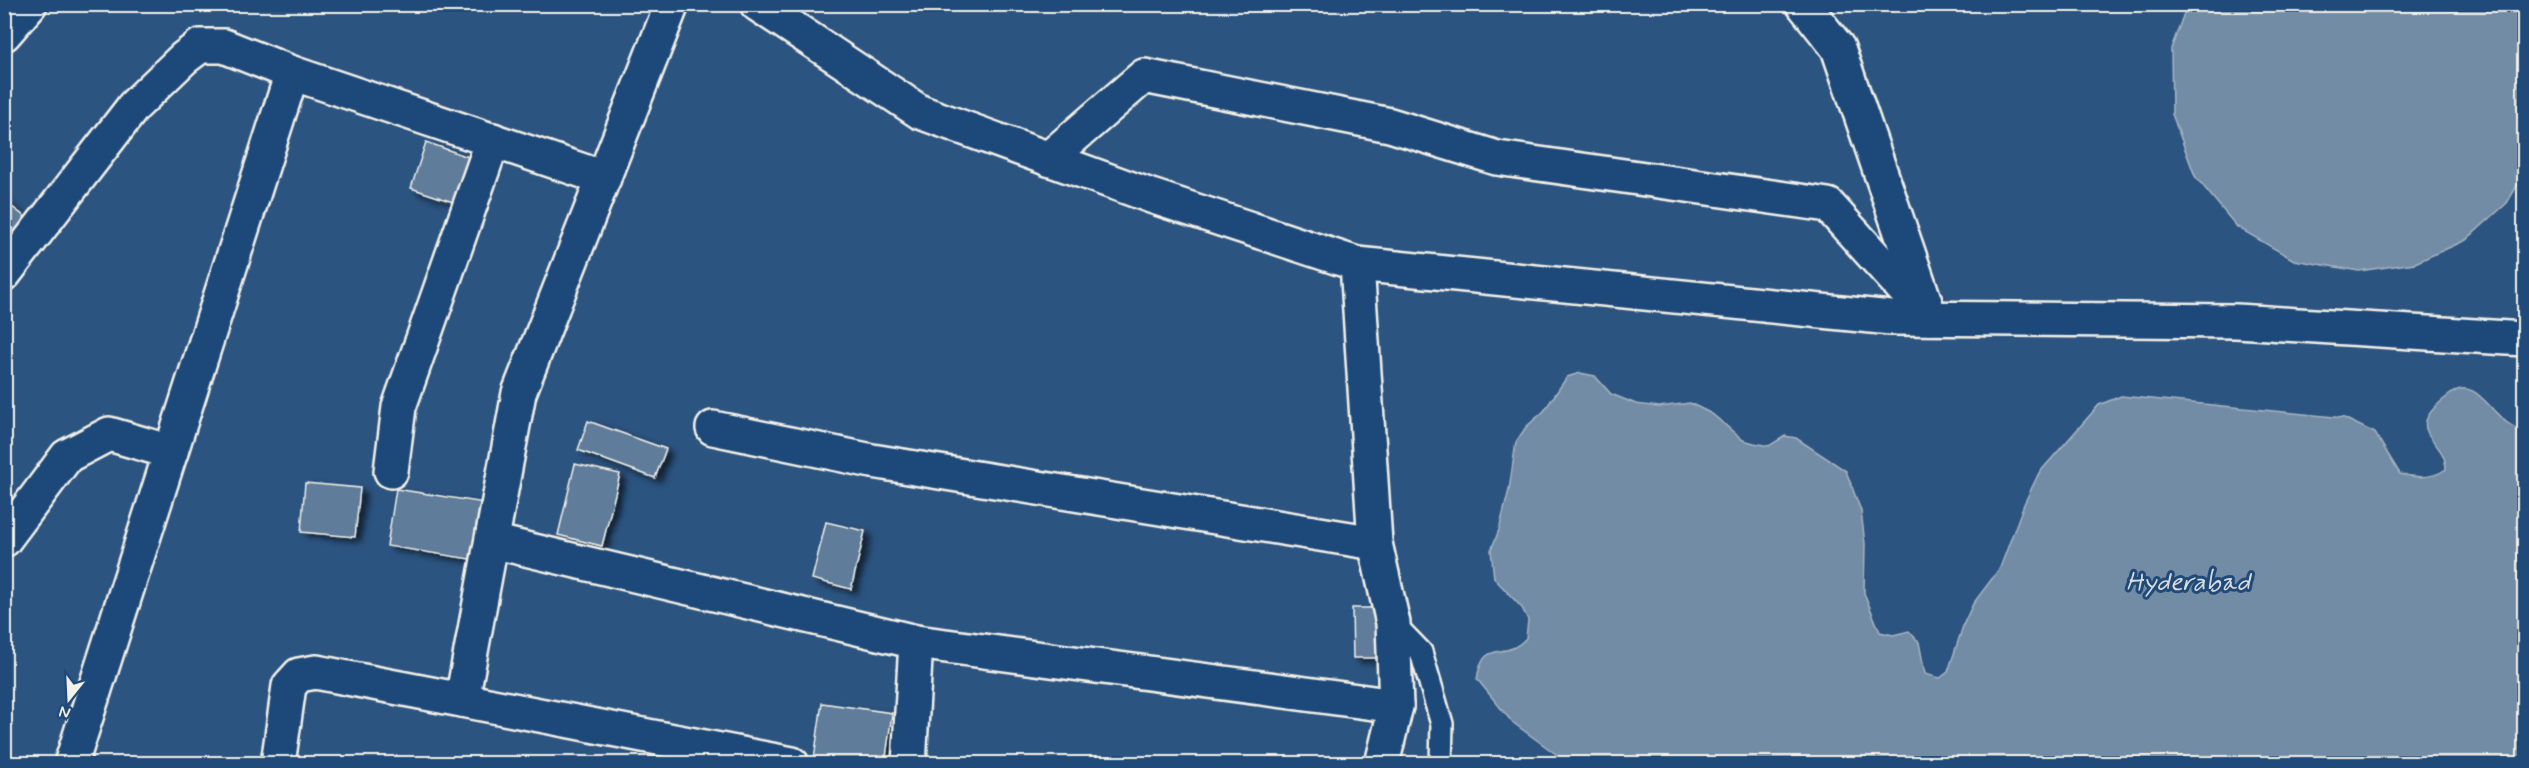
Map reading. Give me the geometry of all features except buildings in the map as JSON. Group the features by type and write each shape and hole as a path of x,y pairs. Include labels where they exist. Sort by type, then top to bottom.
{"street":[{"path":"4,34 30,4"},
{"path":"462,700 519,393 672,4"},
{"path":"757,4 920,112 1151,196 1357,264 1891,318 2236,321 2524,339"},
{"path":"1803,4 1838,48 1930,318"},
{"path":"4,274 134,106 184,58 200,46 224,46 292,73 604,178"},
{"path":"71,764 292,73"},
{"path":"1048,159 1144,76 1390,125 1497,158 1828,205 1930,318"},
{"path":"391,471 399,407 493,140"},
{"path":"1357,264 1375,543 1393,623 1396,705 1382,764"},
{"path":"713,428 872,461 1375,543"},
{"path":"4,540 67,456 110,434 171,452"},
{"path":"492,541 916,642 1396,705"},
{"path":"909,764 916,642"},
{"path":"278,764 289,686 299,675 316,672 792,764"}],"lane":[{"path":"1393,623 1421,652 1442,724 1441,764"}],"water":[{"path":"2187,5 2524,5 2524,174 2507,203 2466,240 2415,263 2359,271 2294,260 2237,227 2195,176 2172,114 2171,49"},
{"name":"Hyderabad","path":"1580,373 1595,376 1611,394 1636,404 1659,407 1690,403 1712,414 1743,440 1769,446 1785,436 1796,438 1846,471 1861,511 1865,544 1864,593 1880,632 1893,635 1909,631 1919,642 1925,674 1940,678 1948,672 1964,623 1973,604 2000,568 2024,504 2039,473 2099,405 2121,396 2344,418 2375,433 2400,474 2424,477 2436,475 2446,469 2444,458 2425,426 2427,417 2452,393 2462,389 2471,390 2504,421 2514,427 2524,429 2524,763 1563,763 1560,757 1512,722 1477,679 1480,666 1485,658 1490,654 1510,649 1526,638 1528,620 1522,608 1494,578 1491,550 1499,530 1509,490 1516,442 1526,427 1544,411 1567,377"}]}
